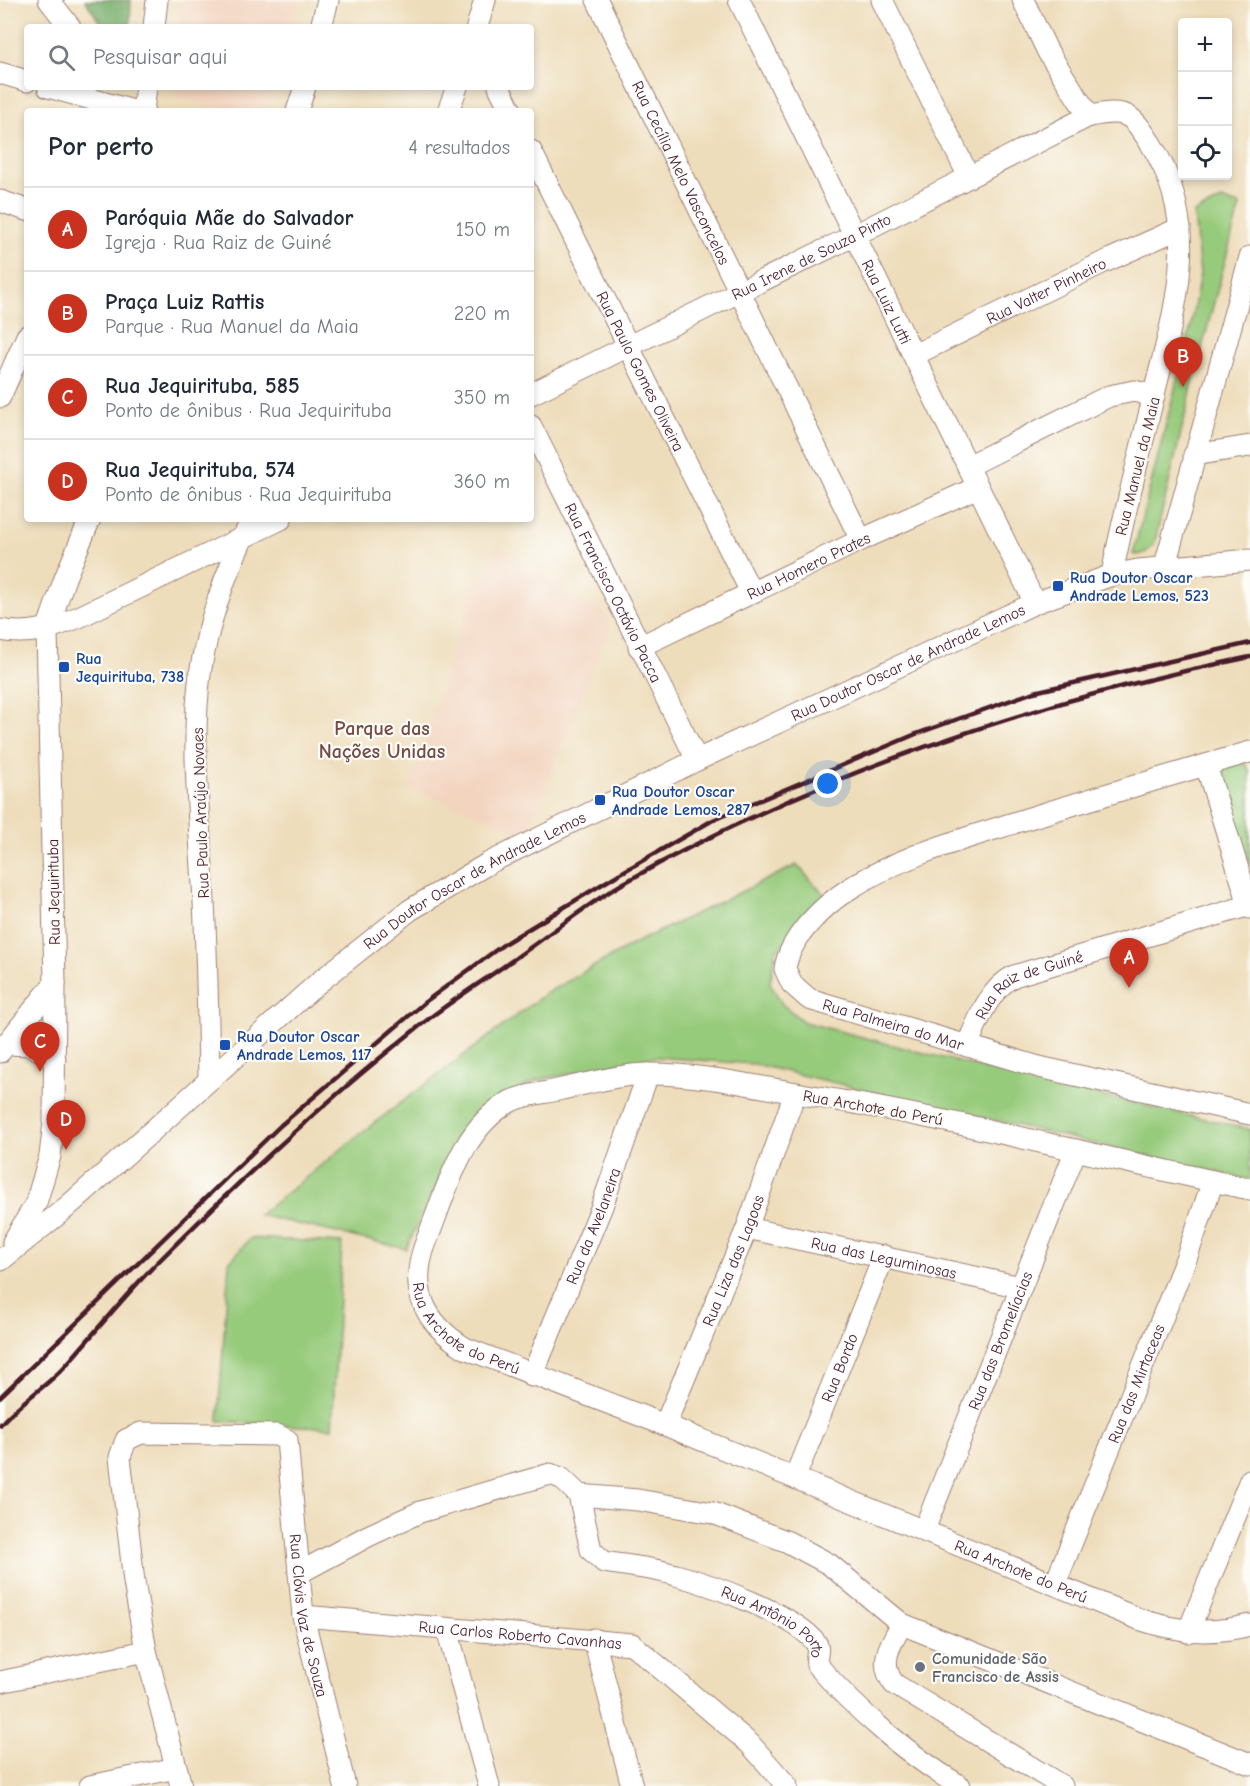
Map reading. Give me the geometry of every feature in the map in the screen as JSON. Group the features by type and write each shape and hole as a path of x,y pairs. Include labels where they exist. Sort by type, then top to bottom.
{"street":[{"path":"49,0 68,24"},
{"path":"154,24 158,0"},
{"path":"322,24 328,0"},
{"path":"478,24 485,0"},
{"name":"Rua Cecília Melo Vasconcelos","path":"597,0 861,540"},
{"name":"Rua Luiz Lutti","path":"740,0 1035,603"},
{"path":"882,0 969,177"},
{"path":"1023,0 1048,52 1089,116"},
{"path":"0,73 24,80"},
{"path":"63,90 120,101"},
{"path":"143,108 146,90"},
{"path":"298,108 303,90"},
{"path":"449,108 456,90"},
{"path":"500,90 510,108"},
{"name":"Rua Manuel da Maia","path":"1089,116 1116,111 1125,114 1140,128 1160,159 1171,184 1180,228 1179,295 1112,575"},
{"name":"Rua Irene de Souza Pinto","path":"534,393 855,235 1089,116"},
{"name":"Rua Paulo Gomes Oliveira","path":"534,158 751,592"},
{"path":"0,201 24,209"},
{"name":"Rua Valter Pinheiro","path":"914,355 1102,262 1180,228"},
{"path":"1165,566 1194,455 1240,325 1250,257"},
{"path":"0,397 24,343"},
{"path":"968,466 1109,396 1134,391 1154,396"},
{"name":"Rua Francisco Octávio Pacca","path":"534,432 697,760"},
{"path":"1194,455 1250,446"},
{"name":"Rua Homero Prates","path":"639,647 861,540 978,487"},
{"name":"Rua Jequirituba","path":"1,1261 36,1203 50,1156 54,1122 56,1059 47,630 65,578 89,522"},
{"name":"Rua Paulo Araújo Novaes","path":"209,1080 196,758 197,708 208,632 251,522"},
{"path":"0,630 22,633 47,630 242,540 275,522"},
{"name":"Rua Doutor Oscar de Andrade Lemos","path":"1,1261 67,1207 318,983 410,910 489,863 697,760 1035,603 1112,575 1165,566 1250,560"},
{"name":"Rua Palmeira do Mar","path":"1250,752 932,848 849,889 810,925 791,950 785,969 788,978 809,999 1039,1067 1250,1114"},
{"path":"1206,765 1250,906"},
{"name":"Rua Raiz de Guiné","path":"967,1046 991,997 1005,981 1014,976 1250,906"},
{"path":"3,1048 55,982"},
{"path":"3,1048 30,1045 56,1059"},
{"name":"Rua Archote do Perú","path":"1250,1189 900,1110 712,1079 648,1074 626,1075 513,1100 490,1117 472,1135 460,1156 422,1254 418,1279 422,1302 432,1322 446,1336 465,1348 532,1376 665,1425 795,1477 1139,1619 1188,1632 1250,1625"},
{"name":"Rua da Avelaneira","path":"532,1376 602,1206 648,1074"},
{"name":"Rua Liza das Lagoas","path":"665,1425 747,1228 795,1093"},
{"name":"Rua das Bromelíacias","path":"924,1530 1076,1150"},
{"name":"Rua das Mirtaceas","path":"1055,1584 1186,1258 1213,1181"},
{"path":"36,1203 67,1207"},
{"name":"Rua das Leguminosas","path":"747,1228 1021,1287"},
{"name":"Rua Bordo","path":"795,1477 884,1256"},
{"name":"Rua Clóvis Vaz de Souza","path":"146,1651 134,1582 120,1457 126,1440 141,1433 277,1435 285,1438 303,1616 345,1786"},
{"path":"300,1573 411,1516 545,1474 558,1476 579,1495 638,1500 713,1513 788,1542 829,1564 902,1624 1250,1764"},
{"path":"1188,1632 1250,1480"},
{"name":"Rua Antônio Porto","path":"579,1495 591,1550 597,1557 604,1562 675,1574 710,1586 785,1619 815,1641 818,1649 817,1665 858,1708 933,1768 960,1786"},
{"name":"Rua Carlos Roberto Cavanhas","path":"303,1616 622,1642 642,1650 750,1743 787,1786"},
{"path":"902,1624 886,1656 886,1669 894,1684 1062,1786"},
{"path":"447,1629 489,1786"},
{"path":"594,1639 633,1786"},
{"path":"0,1682 146,1651 178,1777 90,1786"}],"shaded area":[{"path":"181,0 300,0 293,24 186,24 180,19"},
{"path":"175,90 274,90 269,108 215,108 174,95"},
{"path":"496,547 522,557 520,564 563,584 574,603 602,609 610,627 526,833 409,788 474,584 488,575"}],"green space":[{"path":"85,0 131,0 130,24 101,24"},
{"path":"1221,200 1240,205 1195,374 1154,545 1142,554 1136,555 1133,554 1190,330 1200,274 1194,213"},
{"path":"1244,762 1250,771 1250,866 1221,778 1224,768"},
{"path":"797,865 828,899 776,951 770,983 782,1004 804,1022 1001,1073 1250,1129 1250,1180 754,1064 654,1057 538,1080 489,1104 460,1137 406,1249 259,1215 369,1127 545,994 635,943"},
{"path":"251,1238 342,1243 332,1428 218,1421 229,1262"}],"railway":[{"path":"0,1397 281,1125 425,1002 507,942 614,877 713,820 916,734 1034,692 1250,643"},
{"path":"0,1425 58,1373 137,1284 194,1226 327,1103 431,1017 622,884 770,809 927,746 1089,695 1250,657"}],"place":[{"name":"Praça Luiz Rattis","path":"1183,387"},
{"name":"Rua Doutor Oscar Andrade Lemos, 523","path":"1058,586"},
{"name":"Rua Jequirituba, 738","path":"64,667"},
{"name":"Rua Doutor Oscar Andrade Lemos, 287","path":"600,800"},
{"name":"Paróquia Mãe do Salvador","path":"1129,988"},
{"name":"Rua Doutor Oscar Andrade Lemos, 117","path":"225,1045"},
{"name":"Rua Jequirituba, 585","path":"40,1072"},
{"name":"Rua Jequirituba, 574","path":"66,1150"},
{"name":"Comunidade São Francisco de Assis","path":"920,1667"}],"district":[{"name":"Parque das Nações Unidas","path":"382,740"}]}
